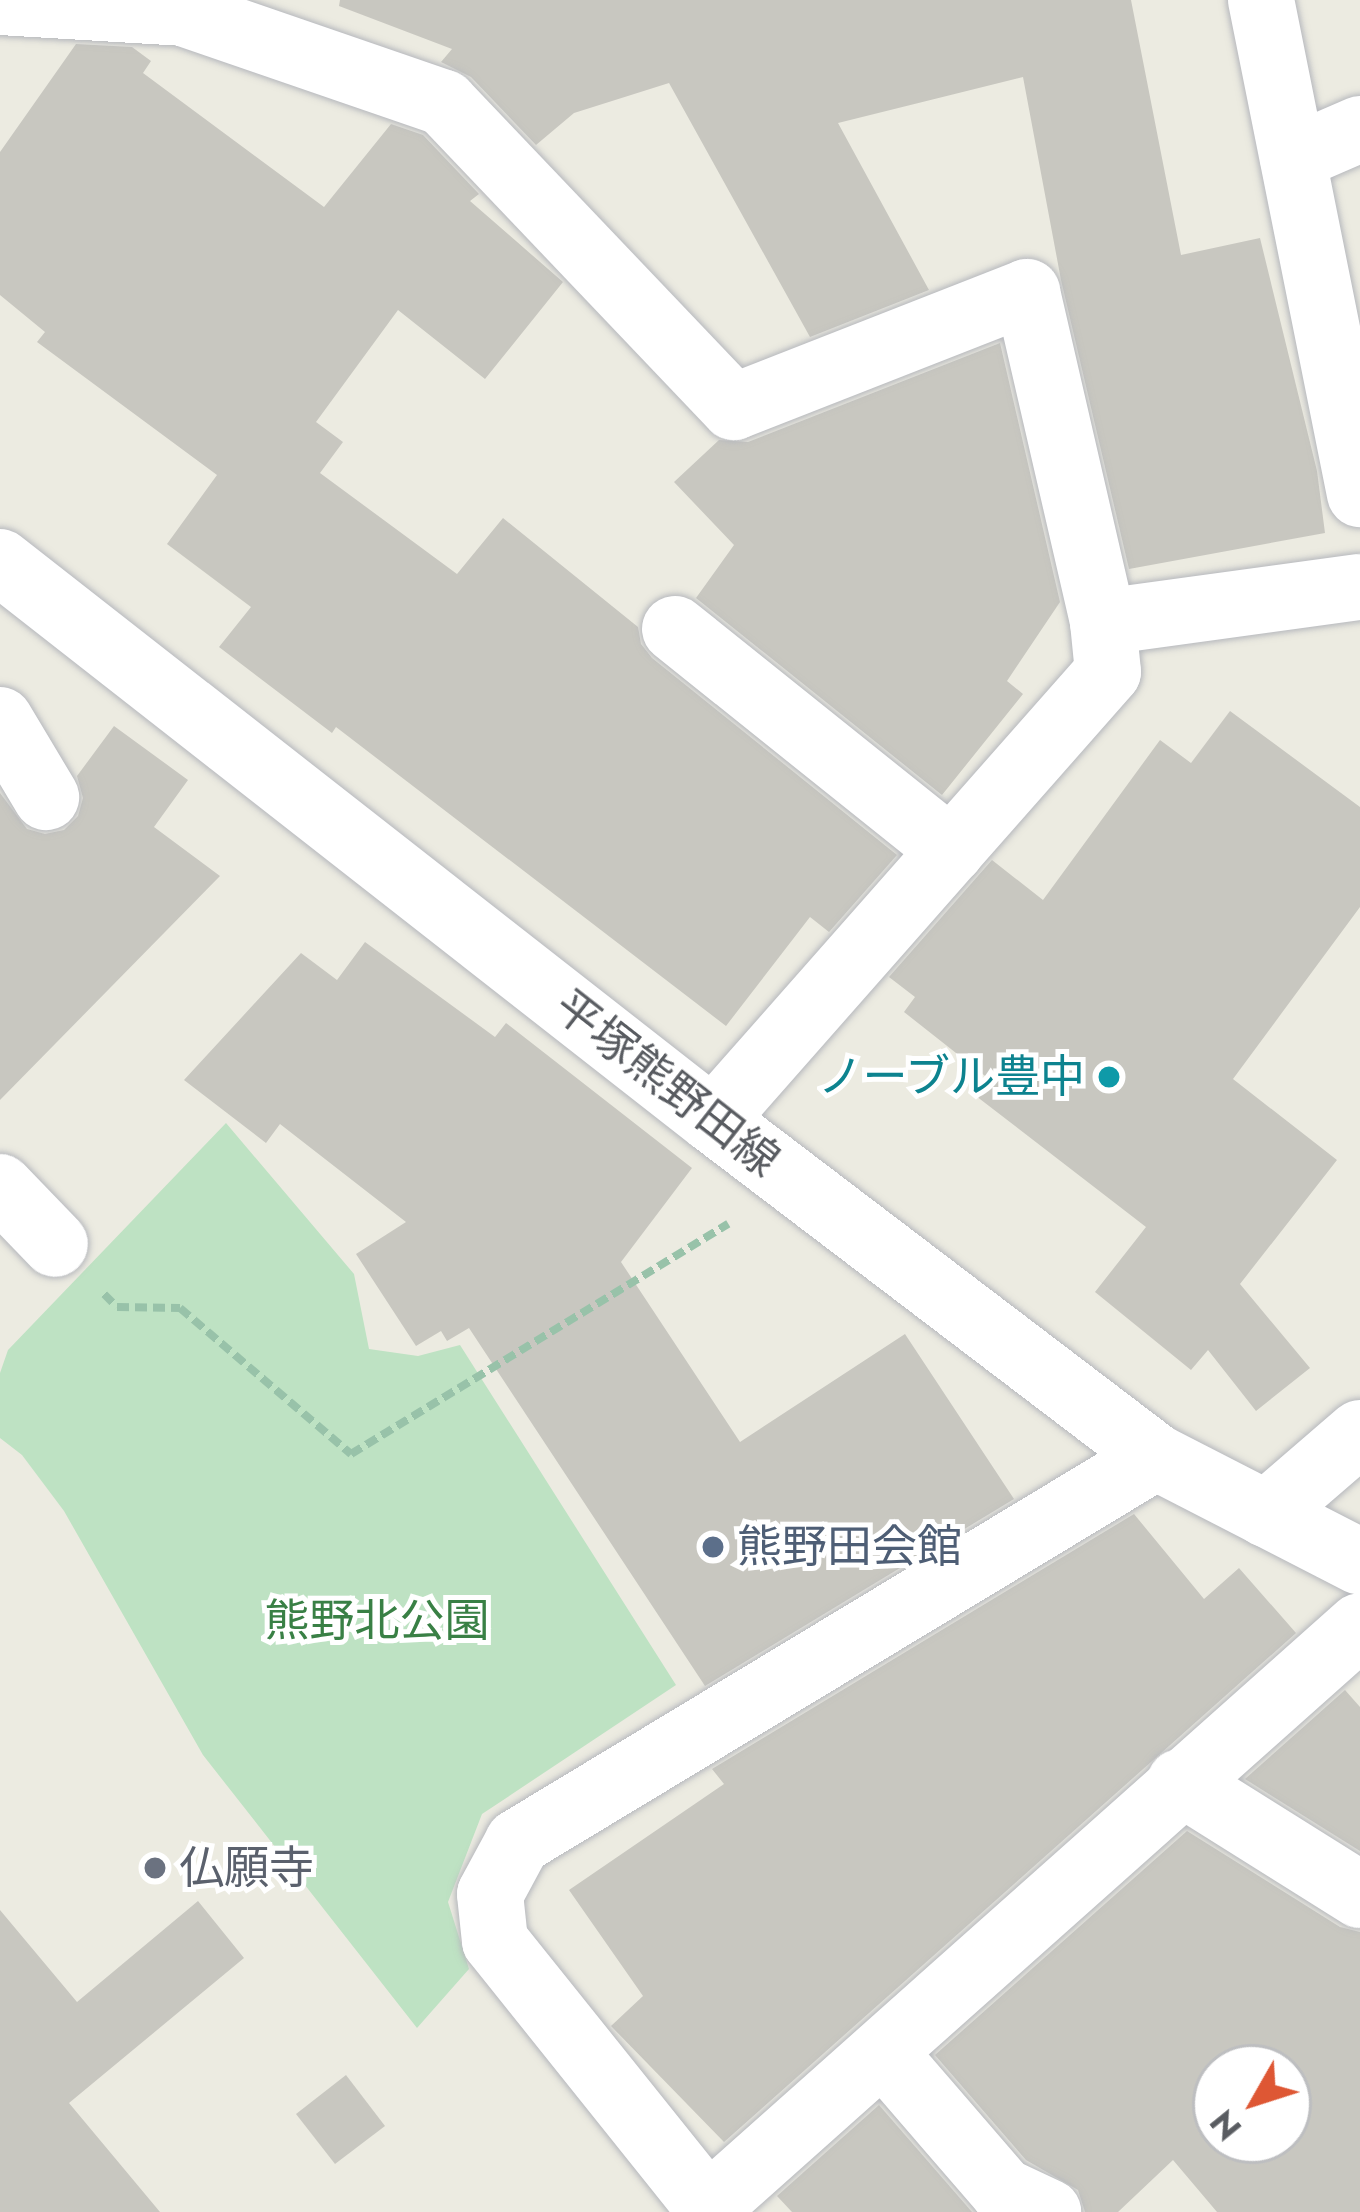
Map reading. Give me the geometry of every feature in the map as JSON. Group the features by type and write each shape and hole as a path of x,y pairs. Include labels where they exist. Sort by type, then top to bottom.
{"street":[{"path":"1261,0 1360,494"},
{"path":"0,2 183,13 444,103 734,407 1027,292 1103,622 1108,672 713,1120"},
{"path":"1293,158 1360,129"},
{"name":"平塚熊野田線","path":"0,562 713,1120 1156,1457 1360,1562"},
{"path":"1103,622 1360,587"},
{"path":"675,629 951,850"},
{"path":"0,720 46,797"},
{"path":"0,1187 55,1244"},
{"path":"1266,1514 1360,1432"},
{"path":"1156,1457 518,1842 490,1894 495,1941 710,2210 1180,1782 1360,1626"},
{"path":"1180,1782 1360,1895"},
{"path":"884,2053 1003,2192 1048,2212"}],"path":[{"path":"55,1244 117,1307 179,1308 351,1454 795,1182"}],"green space":[{"name":"熊野北公園","path":"226,1123 354,1274 369,1349 418,1356 460,1345 676,1685 482,1814 448,1902 469,1969 417,2028 203,1755 64,1511 22,1455 0,1438 0,1373 8,1350"}],"building":[{"path":"340,0 1131,0 1181,255 1260,238 1317,471 1325,533 1129,569 1061,280 1023,77 838,123 929,290 810,337 669,83 574,113 536,145 471,77 441,62 452,49 339,6"},
{"path":"76,44 132,47 151,61 143,73 324,207 391,124 423,135 479,194 470,201 563,282 485,379 398,310 316,422 343,442 320,473 457,574 503,518 638,627 641,644 652,658 897,855 829,932 810,917 726,1026 336,727 332,733 219,647 251,607 167,544 217,475 37,342 45,332 0,295 0,152"},
{"path":"1000,343 1060,602 1007,681 1023,694 942,795 696,598 734,545 674,482 719,440 748,442"},
{"path":"1230,711 1360,807 1360,907 1233,1079 1337,1160 1240,1284 1310,1368 1256,1411 1208,1350 1191,1370 1095,1292 1146,1227 976,1096 989,1079 904,1012 915,997 889,977 992,860 1043,900 1160,740 1191,763"},
{"path":"114,726 188,780 154,827 220,876 0,1100 0,793 27,829 45,834 64,830 78,816 83,798 77,776"},
{"path":"365,942 495,1037 506,1023 692,1168 621,1262 740,1442 905,1334 1014,1499 705,1686 469,1328 447,1341 441,1331 416,1346 356,1254 406,1222 280,1124 266,1143 184,1080 301,953 337,980"},
{"path":"1134,1514 1204,1599 1239,1568 1296,1633 724,2142 611,2026 643,1996 569,1890 724,1784 712,1769"},
{"path":"1345,1690 1360,1707 1360,1851 1245,1779"},
{"path":"1187,1831 1340,1927 1360,1932 1360,2212 1217,2212 1173,2160 1118,2212 1085,2212 1078,2190 1026,2160 935,2055"},
{"path":"198,1901 244,1958 69,2103 160,2212 0,2212 0,1910 77,2002"},
{"path":"346,2075 385,2126 335,2164 296,2114"},
{"path":"879,2105 972,2212 792,2212 777,2196"}],"place":[{"name":"ノーブル豊中","path":"1109,1077"},
{"name":"熊野田会館","path":"713,1547"},
{"name":"仏願寺","path":"155,1868"}]}
